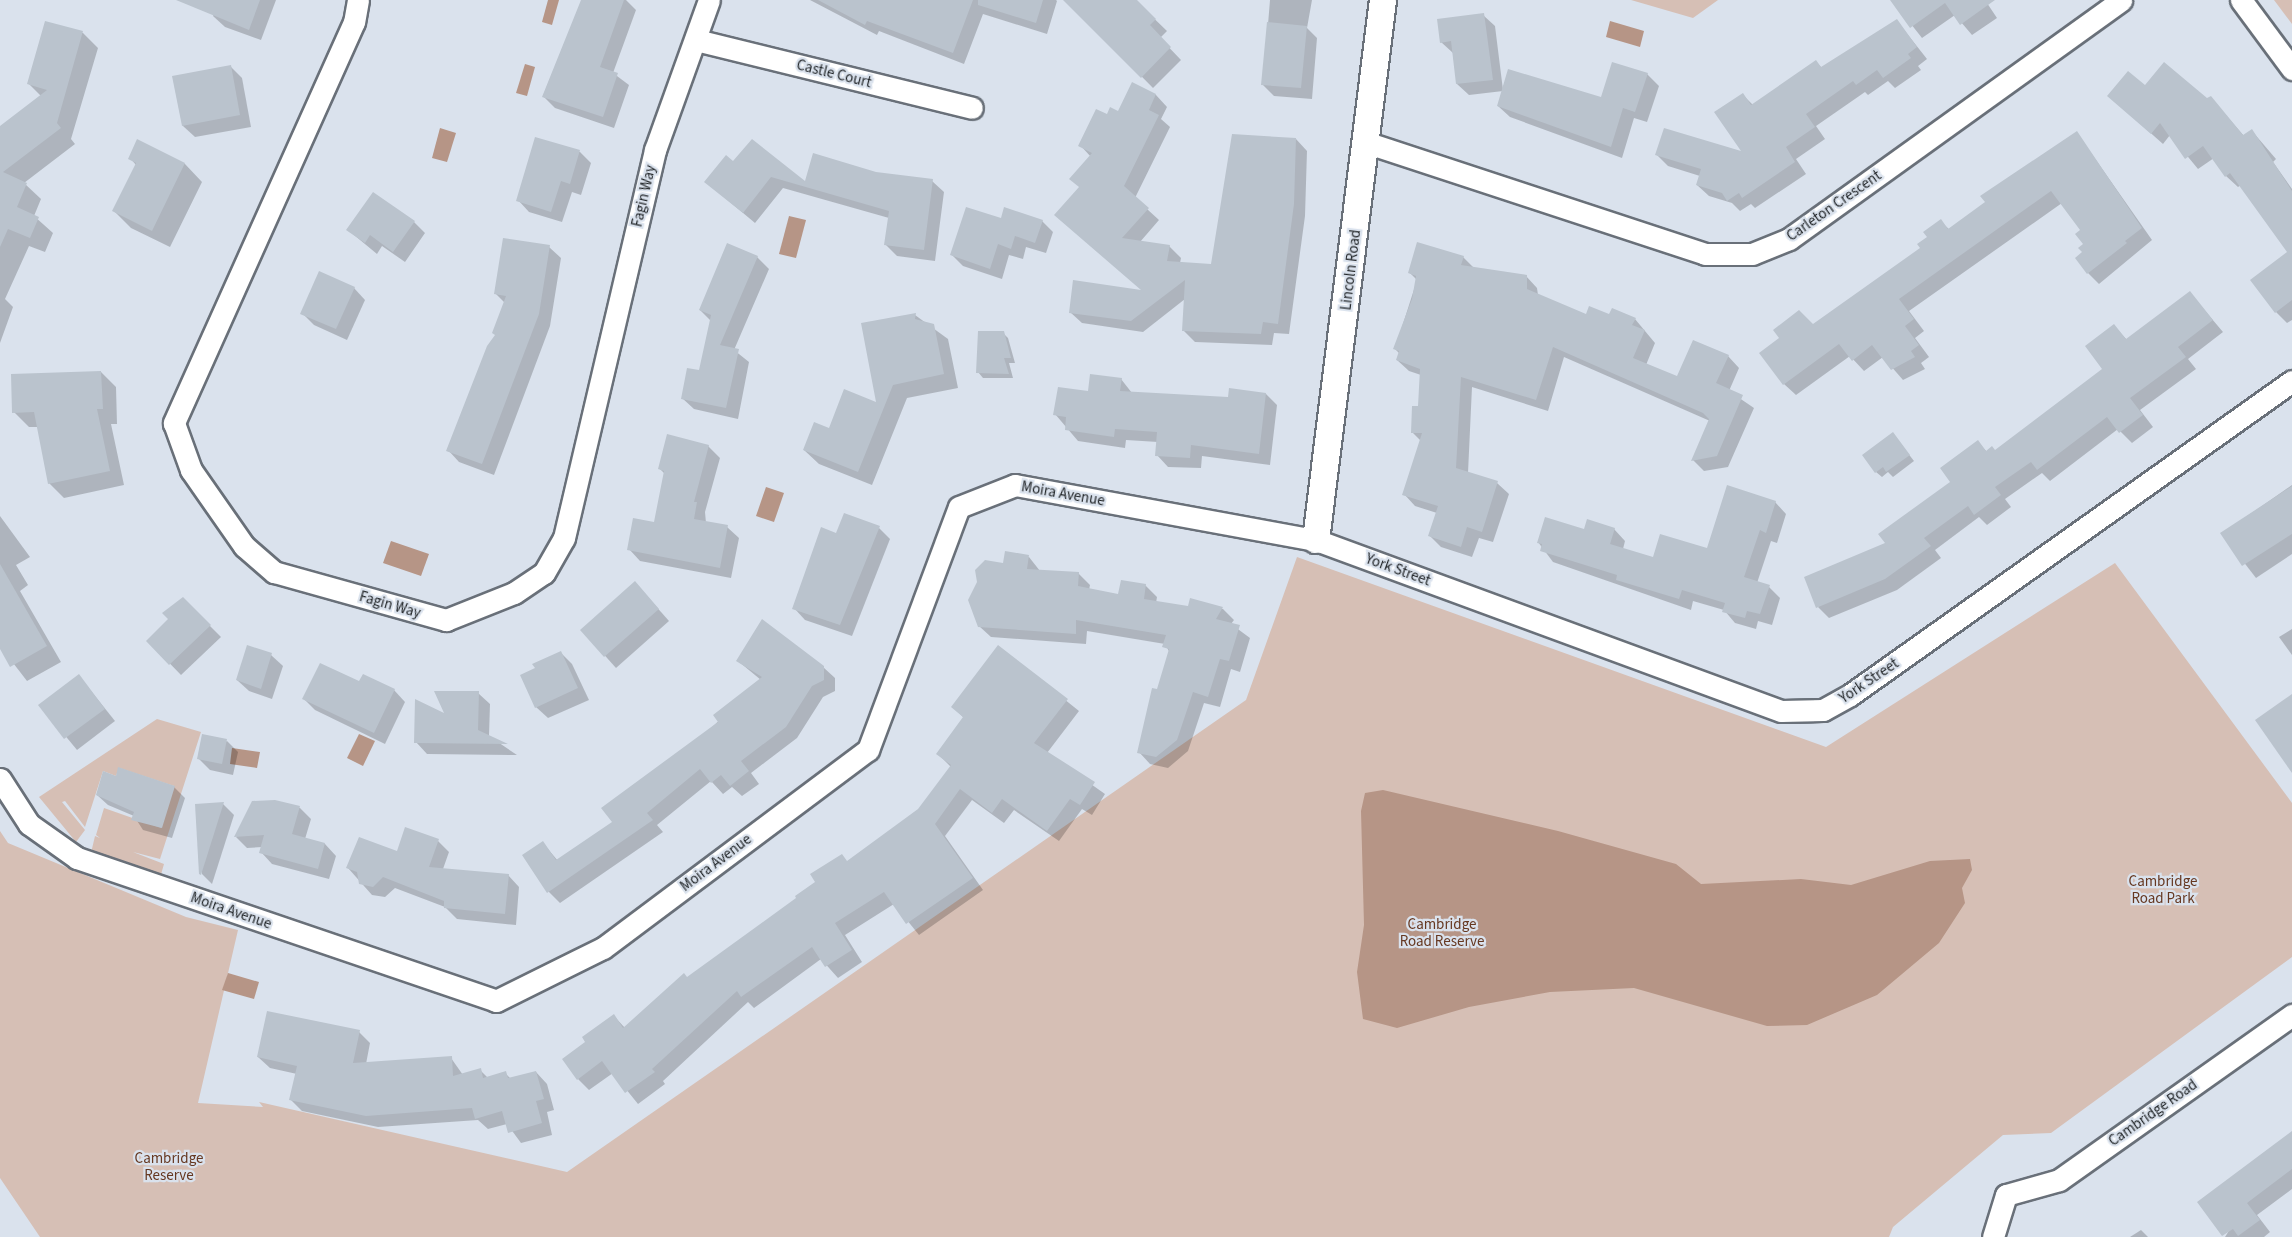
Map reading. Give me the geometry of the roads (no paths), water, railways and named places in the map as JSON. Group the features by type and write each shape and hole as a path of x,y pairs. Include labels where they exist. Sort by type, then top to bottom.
{"street":[{"name":"Fagin Way","path":"357,0 354,22 174,423 191,470 244,546 274,572 446,620 514,593 543,573 564,538 655,150 709,0"},
{"name":"Lincoln Road","path":"1316,540 1368,142 1383,0"},
{"name":"Carleton Crescent","path":"1368,142 1705,254 1752,254 1789,239 2121,0"},
{"path":"2241,0 2292,69"},
{"name":"Castle Court","path":"696,40 972,108"},
{"name":"York Street","path":"1316,540 1781,711 1823,710 1860,689 2292,381"},
{"name":"Moira Avenue","path":"0,779 29,824 77,858 496,1001 603,948 868,750 959,507 1015,485 1316,540"},
{"name":"Cambridge Road","path":"1993,1237 2006,1195 2059,1180 2292,1015"}],"park label":[{"name":"Cambridge Road Park","path":"2163,890"},
{"name":"Cambridge Road Reserve","path":"1442,932"},
{"name":"Cambridge Reserve","path":"169,1166"}]}
